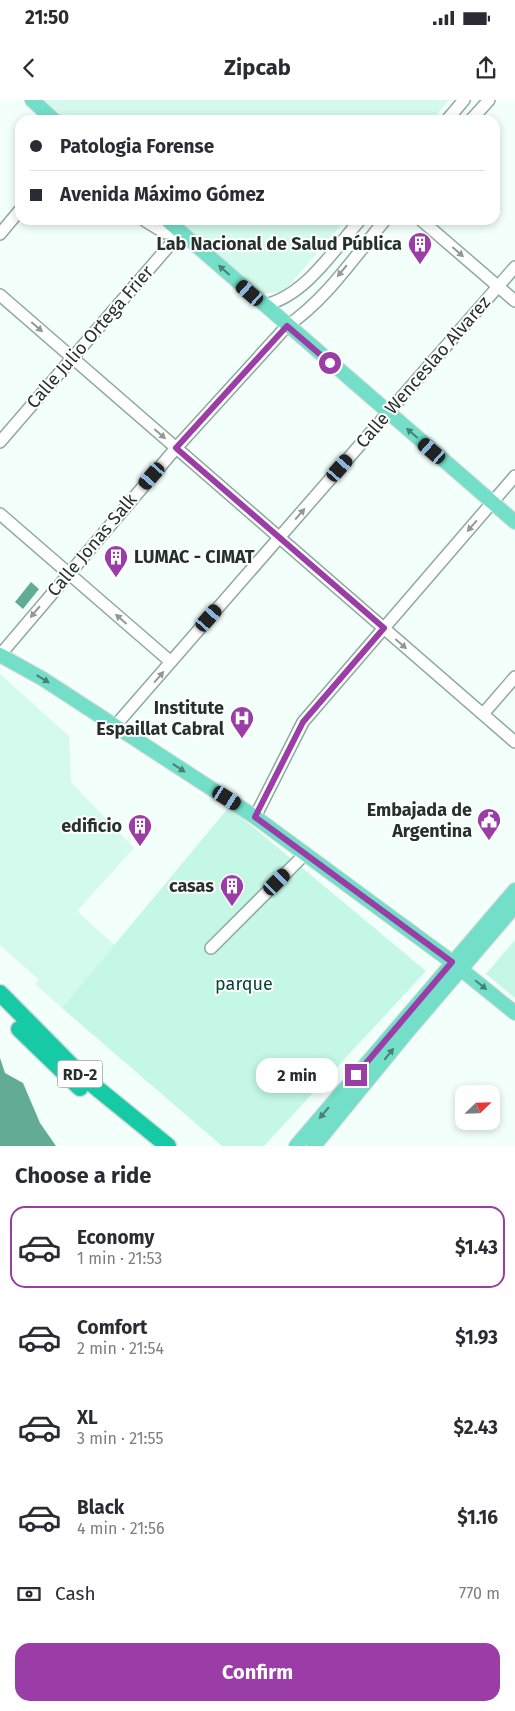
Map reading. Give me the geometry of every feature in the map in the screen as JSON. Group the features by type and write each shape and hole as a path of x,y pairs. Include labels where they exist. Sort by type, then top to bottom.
{"highway":[{"name":"RD-2","path":"0,993 82,1076 168,1146"},
{"name":"RD-2","path":"0,1009 54,1066 128,1129 151,1146"}],"main road":[{"path":"32,100 48,115"},
{"path":"173,225 515,522"},
{"path":"0,655 43,679 255,817 457,966 515,1013"},
{"path":"314,1146 515,890"},
{"path":"296,1146 457,966 515,906"}],"street":[{"path":"451,115 464,100"},
{"path":"475,115 488,100"},
{"path":"0,234 15,216"},
{"path":"152,225 165,233 180,231"},
{"path":"264,305 291,296 307,281 356,225"},
{"name":"Calle Jonas Salk","path":"0,655 176,448 287,326 300,317 326,290 381,225"},
{"path":"428,225 515,301"},
{"name":"Calle Julio Ortega Frier","path":"0,442 180,231"},
{"name":"Calle Wenceslao Alvarez","path":"115,726 515,267"},
{"path":"0,295 515,742"},
{"path":"255,817 303,722 515,476"},
{"path":"0,514 171,662"},
{"path":"483,714 515,677"},
{"path":"212,948 305,854"}],"shaded area":[{"path":"38,100 449,100 436,115 54,115"},
{"path":"184,225 342,225 284,291 263,294"},
{"path":"31,582 39,589 23,609 15,602"},
{"path":"0,674 69,736 71,782 134,848 77,911 117,947 62,1008 35,984 39,980 0,945"},
{"path":"0,1058 5,1073 23,1083 40,1123 56,1146 0,1146"}],"green space":[{"name":"parque","path":"229,807 426,971 264,1146 222,1146 62,1008"},
{"path":"515,940 515,998 486,974"}],"place":[{"name":"Lab Nacional de Salud Pública","path":"420,265"},
{"name":"LUMAC - CIMAT","path":"116,578"},
{"name":"Institute Espaillat Cabral","path":"242,739"},
{"name":"Embajada de Argentina","path":"489,841"},
{"name":"edificio","path":"140,847"},
{"name":"casas","path":"232,907"}],"route":[{"path":"330,363 287,326 176,448 384,628 303,722 255,817 452,962 356,1075"}]}
